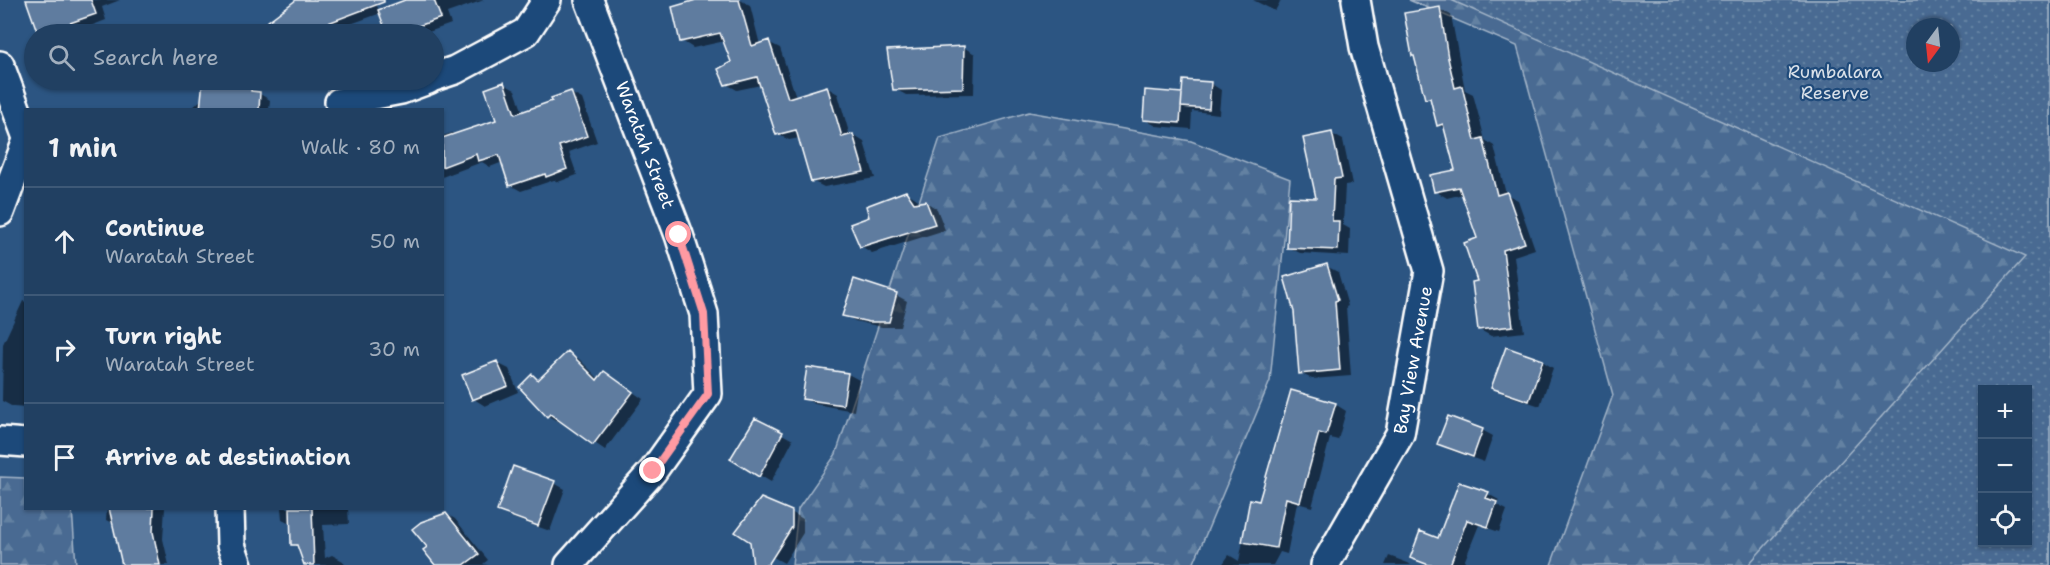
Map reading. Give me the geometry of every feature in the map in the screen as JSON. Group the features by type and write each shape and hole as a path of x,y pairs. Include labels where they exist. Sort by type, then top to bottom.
{"street":[{"path":"444,74 526,32 547,0"},
{"name":"Waratah Street","path":"581,560 653,471 708,394 704,314 679,235 589,0"},
{"name":"Bay View Avenue","path":"1326,565 1400,434 1429,271 1364,47 1356,0"},
{"path":"0,65 24,130"},
{"path":"339,102 401,90"},
{"path":"0,212 24,147"},
{"path":"0,441 24,442"},
{"path":"230,510 231,545 238,565"}],"green space":[{"path":"1409,0 2050,0 2050,565 1551,565 1613,395 1517,46"},
{"name":"Rumbalara Reserve","path":"1451,0 2050,0 2050,565 1748,565 2025,257"},
{"path":"1029,112 1191,141 1290,179 1270,381 1193,565 792,565 798,509 836,454 940,138"},
{"path":"0,477 24,478 24,510 72,510 76,565 0,565"}],"building":[{"path":"26,0 91,0 96,14 70,24 34,24"},
{"path":"296,0 384,0 384,2 326,24 264,24"},
{"path":"405,0 434,0 441,18 424,24 383,24 378,10"},
{"path":"696,0 739,0 752,46 769,40 788,98 827,86 842,137 853,134 864,172 811,182 796,130 776,135 757,77 725,85 718,69 731,62 720,33 680,42 672,7"},
{"path":"1440,7 1455,88 1462,86 1475,140 1483,138 1497,195 1507,192 1525,243 1503,250 1513,326 1478,330 1472,282 1477,281 1464,243 1477,238 1459,187 1434,192 1430,175 1455,170 1443,124 1437,126 1430,98 1425,99 1414,56 1412,56 1404,13"},
{"path":"964,46 963,88 893,90 887,50"},
{"path":"1183,80 1211,82 1209,109 1181,107 1180,123 1143,120 1145,90 1182,93"},
{"path":"504,82 515,114 552,101 551,98 571,91 587,136 559,146 567,169 509,186 499,155 478,161 476,154 444,166 444,137 496,120 485,89"},
{"path":"202,90 260,92 259,108 200,108"},
{"path":"1332,132 1342,178 1334,179 1332,221 1339,221 1338,250 1287,248 1289,197 1316,198 1303,138"},
{"path":"906,191 914,203 926,201 935,224 860,247 850,224 869,217 866,206"},
{"path":"1327,264 1338,300 1335,301 1340,370 1299,374 1294,312 1284,277"},
{"path":"854,279 897,293 889,322 869,322 842,316"},
{"path":"1506,347 1543,360 1529,401 1491,388"},
{"path":"568,351 597,380 604,371 633,392 593,445 550,414 547,417 519,387 532,374 538,380"},
{"path":"497,361 508,386 472,400 462,375"},
{"path":"807,367 848,373 843,405 802,399"},
{"path":"1291,390 1336,403 1326,435 1319,433 1300,502 1286,498 1276,548 1242,542 1250,499 1259,501"},
{"path":"1448,416 1483,429 1473,457 1437,444"},
{"path":"755,418 783,432 759,477 730,459"},
{"path":"513,466 555,481 538,526 497,511"},
{"path":"1459,482 1489,492 1486,498 1497,502 1488,527 1467,520 1450,565 1429,565 1410,558 1420,531 1438,538"},
{"path":"761,498 792,511 792,527 768,565 753,565 750,542 735,532"},
{"path":"109,510 154,510 153,532 160,565 122,565"},
{"path":"290,510 312,510 314,565 304,565 297,545 291,545"},
{"path":"446,513 479,554 464,565 435,565 423,550 427,547 412,529 421,522"}],"route":[{"path":"653,471 708,394 704,314 679,235"}]}
